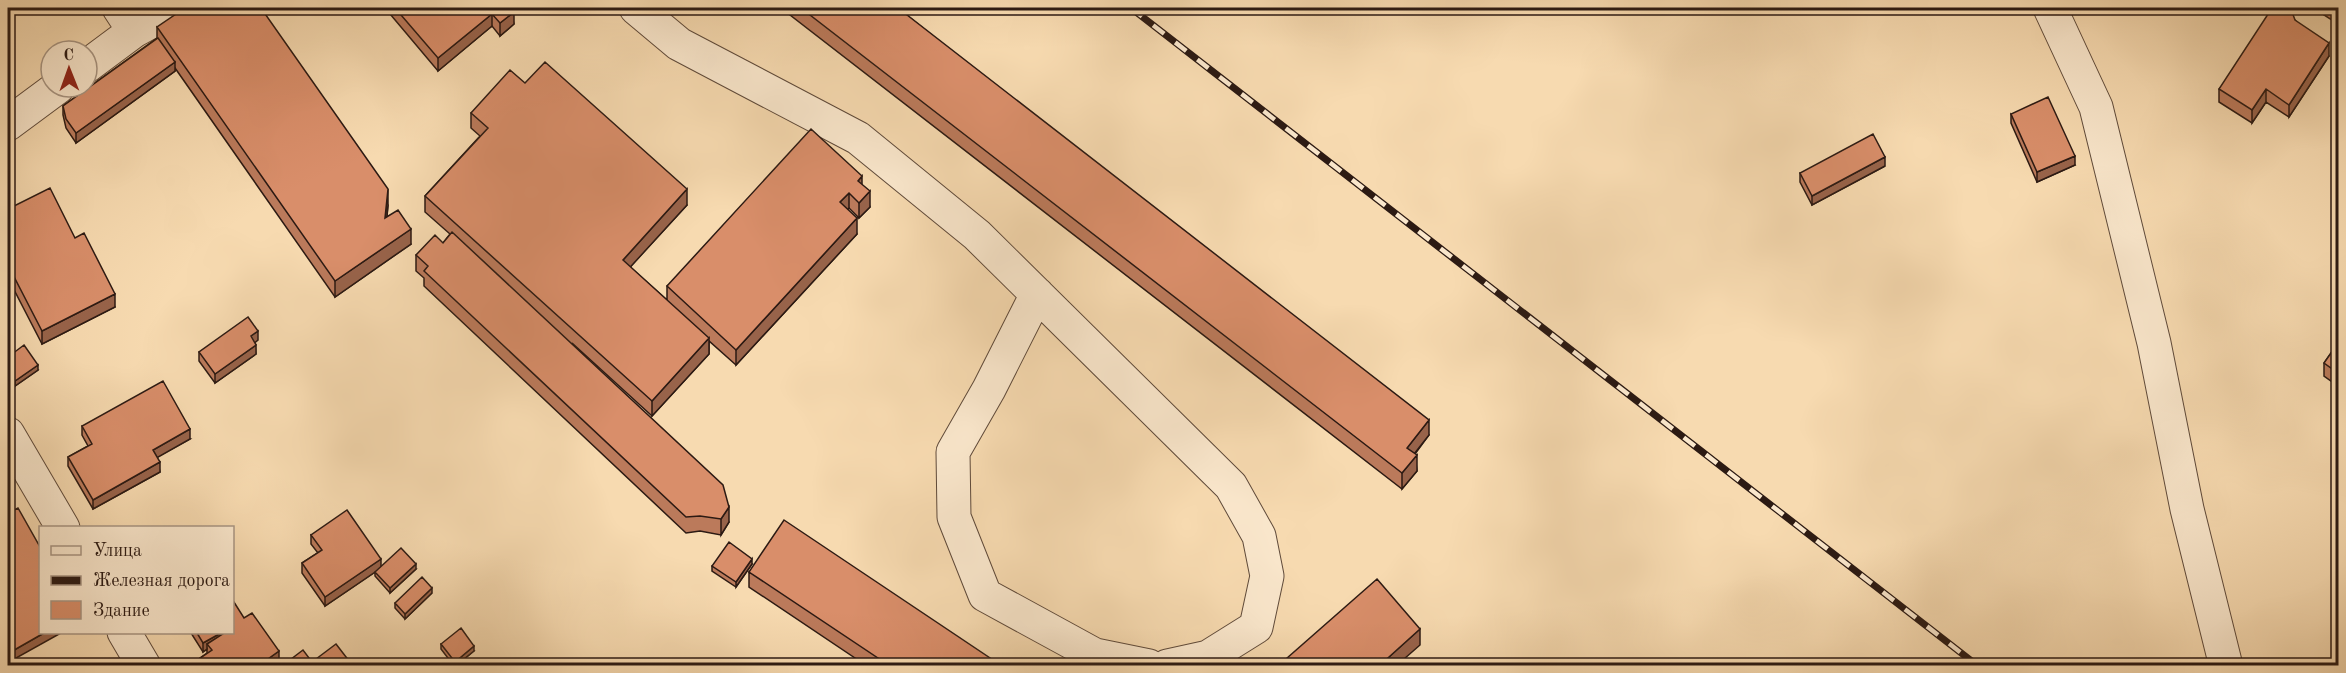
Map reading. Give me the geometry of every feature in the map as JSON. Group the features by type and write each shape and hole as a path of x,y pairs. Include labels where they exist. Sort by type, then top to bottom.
{"street":[{"path":"99,52 126,19 176,8"},
{"path":"636,8 679,44 858,138 977,236 1231,486 1259,536 1267,576 1256,627 1208,657 1167,666"},
{"path":"2050,8 2096,107 2154,343 2187,509 2226,666"},
{"path":"8,124 42,99"},
{"path":"1037,294 989,389 953,452 954,516 985,595 1095,655 1149,666"},
{"path":"8,434 62,526"},
{"path":"125,634 144,666"}],"building":[{"path":"185,8 261,8 388,189 385,218 398,210 411,229 335,281 157,27"},
{"path":"395,8 510,8 514,12 500,23 492,14 438,58"},
{"path":"801,8 898,8 1429,420 1407,448 1417,455 1402,473"},
{"path":"2272,8 2291,9 2295,20 2329,43 2289,105 2266,89 2252,110 2219,89"},
{"path":"158,38 175,62 76,133 66,119 63,106 73,99 99,99 99,80"},
{"path":"545,62 687,189 623,260 709,338 652,401 425,196 488,128 471,113 510,70 525,83"},
{"path":"2048,97 2075,156 2037,172 2011,114"},
{"path":"811,129 862,176 858,181 870,191 859,203 849,193 840,202 857,218 736,350 667,286"},
{"path":"1873,134 1885,157 1812,196 1800,173"},
{"path":"50,188 75,238 84,233 115,294 42,331 8,265 8,209"},
{"path":"452,232 723,485 729,507 721,519 686,517 424,271 428,266 416,255 435,235 443,243"},
{"path":"248,317 258,331 251,336 256,345 215,374 199,352"},
{"path":"2338,343 2338,373 2324,363"},
{"path":"24,345 38,365 15,381 8,371 8,357"},
{"path":"163,381 190,429 153,450 160,462 93,500 68,457 92,444 82,426"},
{"path":"18,508 39,545 39,634 42,634 9,653 8,651 8,513"},
{"path":"347,510 381,559 325,597 302,563 322,550 311,535"},
{"path":"784,520 1002,666 890,666 749,572"},
{"path":"729,542 752,559 736,582 712,566"},
{"path":"401,548 416,564 390,588 375,572"},
{"path":"422,577 432,588 405,614 395,603"},
{"path":"1377,579 1420,629 1379,666 1278,666"},
{"path":"234,602 244,618 252,613 279,651 258,666 195,666 193,663 212,650 207,644 222,634 234,634"},
{"path":"461,628 474,646 455,662 441,644"},
{"path":"198,634 219,634 203,643"},
{"path":"336,644 353,666 282,666 303,650 312,662"}],"railway":[{"path":"1131,8 1978,666"}]}
